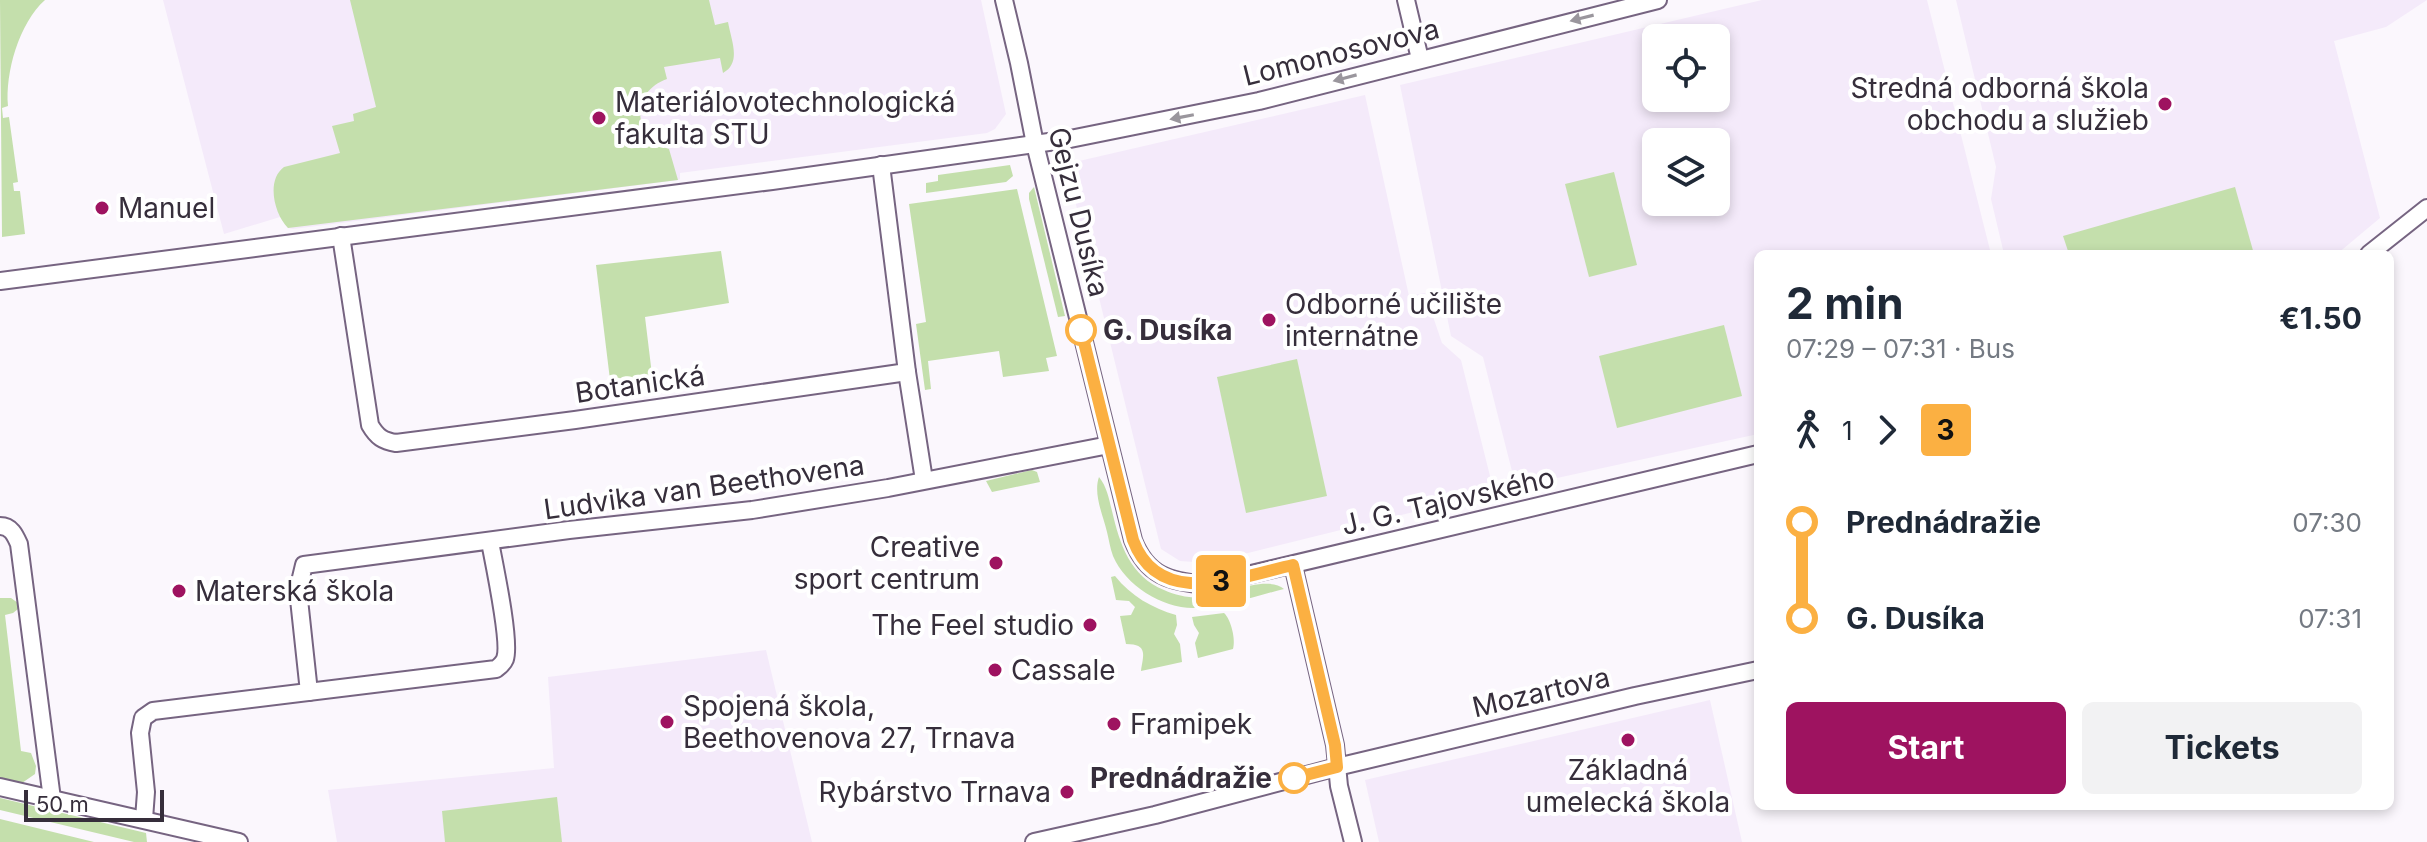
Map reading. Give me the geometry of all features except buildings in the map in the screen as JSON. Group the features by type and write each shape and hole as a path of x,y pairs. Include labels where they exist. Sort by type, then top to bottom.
{"street":[{"name":"Gejzu Dusíka","path":"1004,0 1035,144 1133,540 1139,555 1152,570"},
{"path":"1406,0 1420,59"},
{"name":"Lomonosovova","path":"1035,144 1259,101 1658,0"},
{"path":"0,281 1035,144"},
{"path":"881,165 924,480"},
{"path":"2374,250 2427,208"},
{"name":"Botanická","path":"341,236 370,425 384,441 396,443 575,420 907,372"},
{"name":"Ludvika van Beethovena","path":"309,692 298,590 304,565 569,530 752,510 877,490 1109,445"},
{"name":"J. G. Tajovského","path":"1152,570 1179,582 1205,585 1754,455"},
{"path":"0,526 14,532 19,544 52,799"},
{"path":"144,819 146,792 140,733 143,718 149,713 496,669 505,659 506,652 504,620 490,542"},
{"path":"1293,565 1335,745 1339,786 1353,842"},
{"name":"Mozartova","path":"1034,842 1635,696 1754,671"},
{"path":"0,787 239,842"}],"shaded area":[{"name":"Materiálovotechnologická fakulta STU","path":"163,0 981,0 1006,114 995,129 987,133 680,173 678,180 293,229 288,228 280,217 224,234"},
{"path":"1762,0 1927,0 1990,250 1754,250 1754,435 1516,487 1483,357 1451,336 1400,85 1642,28 1642,112 1730,112 1730,24 1660,24"},
{"name":"Stredná odborná škola obchodu a služieb","path":"1956,0 2427,0 2386,27 2334,41 2380,218 2342,250 2003,250 1991,199 1996,167"},
{"name":"Odborné učilište internátne","path":"1365,95 1409,296 1425,293 1442,343 1461,360 1494,492 1208,563 1180,561 1161,549 1066,164"},
{"name":"Spojená škola, Beethovenova 27, Trnava","path":"766,650 812,842 337,842 328,790 554,768 548,677"},
{"name":"Základná umelecká škola","path":"1710,700 1742,842 1379,842 1365,780"}],"green space":[{"path":"0,0 45,0 21,35 9,79 8,106 2,108 3,118 9,117 18,182 13,183 14,191 20,191 25,234 2,237"},
{"path":"350,0 709,0 715,25 728,22 734,57 729,69 723,73 720,58 664,67 667,79 646,94 640,114 642,125 657,143 669,149 678,180 288,228 279,214 274,197 278,173 284,167 340,153 332,126 354,121 353,114 376,107"},
{"path":"1010,165 1013,176 1006,182 926,193 926,183 938,181 938,175"},
{"path":"1614,172 1637,265 1589,277 1565,184"},
{"path":"1034,187 1065,316 1058,317 1029,199"},
{"path":"2235,187 2253,250 2068,250 2063,236"},
{"path":"1017,189 1057,356 1046,358 1049,371 1003,377 999,351 928,361 931,389 925,390 916,324 926,322 909,204"},
{"path":"721,251 729,303 645,317 653,383 611,388 596,265"},
{"path":"1724,325 1742,396 1617,428 1599,356"},
{"path":"1297,359 1327,496 1246,513 1217,377"},
{"path":"1032,470 1037,472 1040,482 992,492 986,481"},
{"path":"1099,477 1106,489 1128,558 1152,584 1174,594 1196,598 1258,584 1277,585 1284,589 1227,604 1193,608 1169,604 1146,593 1126,576 1113,556 1098,497"},
{"path":"1115,576 1142,600 1176,615 1174,634 1180,644 1182,662 1141,671 1143,652 1138,646 1126,644 1120,616 1131,615 1135,607 1129,601 1116,600 1111,577"},
{"path":"0,598 11,598 18,603 18,609 5,615 21,751 31,753 36,766 35,774 22,783 0,778"},
{"path":"1224,613 1232,630 1233,649 1198,658 1195,643 1199,633 1192,617"},
{"path":"557,797 562,842 445,842 442,811"},
{"path":"0,798 146,833 147,842 134,842 0,810"},
{"path":"0,819 94,842 0,842"}],"bus line":[{"name":"3","path":"1081,330 1133,540 1139,555 1152,570 1179,582 1205,585 1293,565 1335,745 1337,767 1294,778"}],"place":[{"name":"Stredná odborná škola obchodu a služieb","path":"2165,104"},
{"name":"Materiálovotechnologická fakulta STU","path":"599,118"},
{"name":"Manuel","path":"102,208"},
{"name":"Odborné učilište internátne","path":"1269,320"},
{"name":"G. Dusíka","path":"1081,330"},
{"name":"Creative sport centrum","path":"996,563"},
{"name":"Materská škola","path":"179,591"},
{"name":"The Feel studio","path":"1090,625"},
{"name":"Cassale","path":"995,670"},
{"name":"Spojená škola, Beethovenova 27, Trnava","path":"667,722"},
{"name":"Framipek","path":"1114,724"},
{"name":"Základná umelecká škola","path":"1628,740"},
{"name":"Prednádražie","path":"1294,778"},
{"name":"Rybárstvo Trnava","path":"1067,792"}]}
